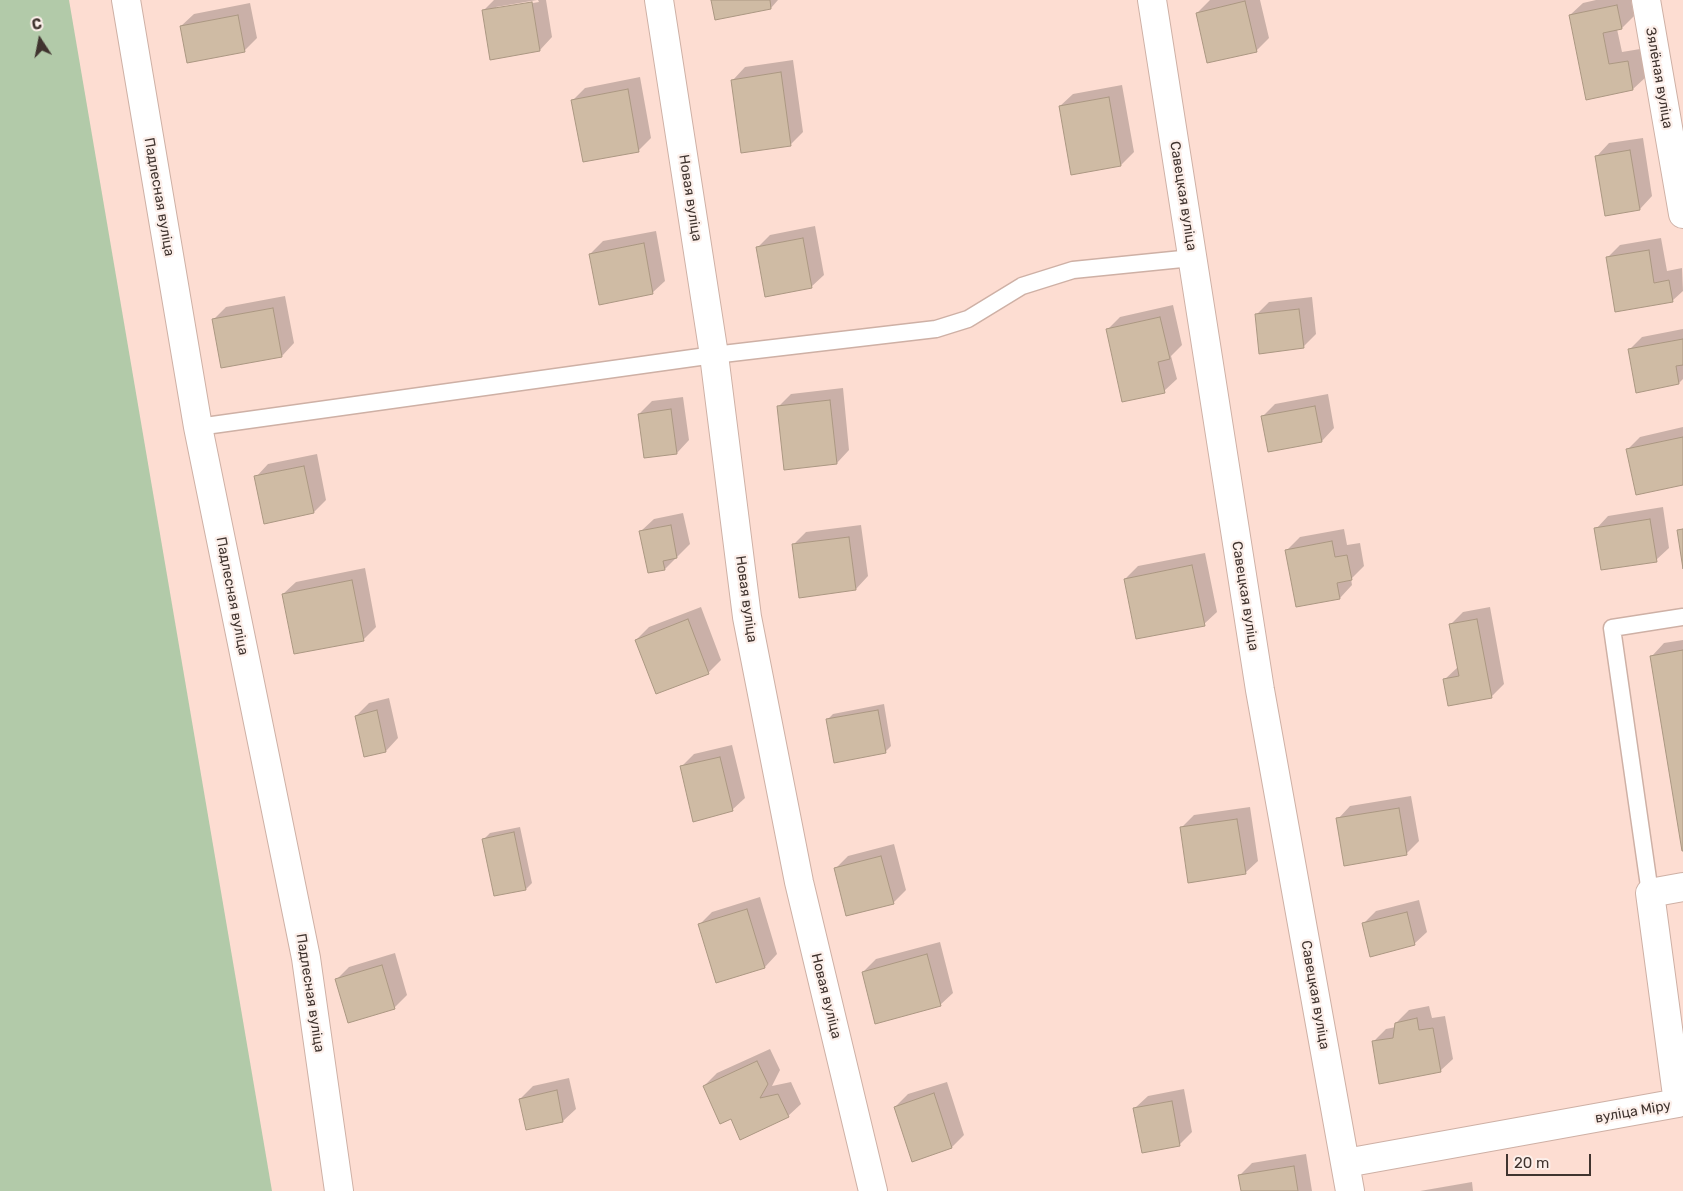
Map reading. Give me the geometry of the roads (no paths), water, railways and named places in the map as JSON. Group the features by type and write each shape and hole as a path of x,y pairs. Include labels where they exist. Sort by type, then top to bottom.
{"street":[{"name":"Падлесная вуліца","path":"126,0 198,427 306,958 339,1191"},
{"name":"Новая вуліца","path":"659,0 714,355 749,627 799,882 873,1191"},
{"name":"Савецкая вуліца","path":"1152,0 1260,690 1350,1191"},
{"name":"Зялёная вуліца","path":"1646,0 1683,214"},
{"path":"1650,892 1683,886"},
{"name":"вуліца Міру","path":"1346,1163 1678,1103 1650,892"}],"lane":[{"path":"198,427 714,355 936,329 968,319 1022,286 1073,270 1192,258"},
{"path":"1650,892 1612,628 1683,617"}]}
